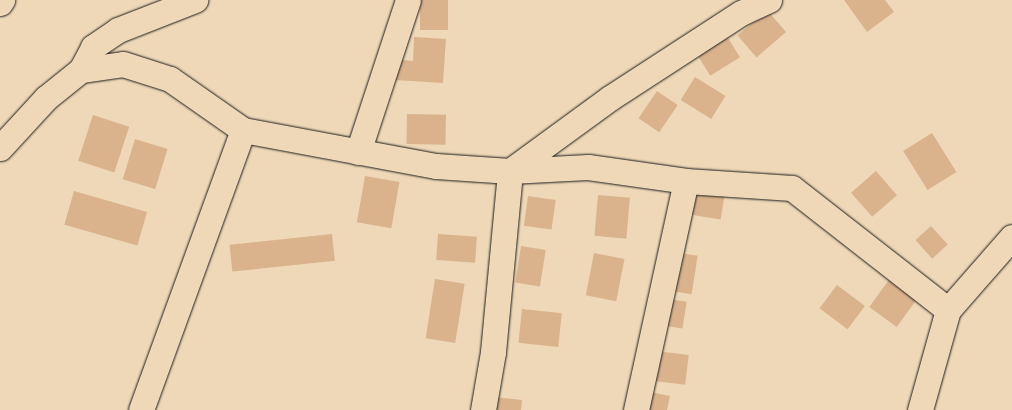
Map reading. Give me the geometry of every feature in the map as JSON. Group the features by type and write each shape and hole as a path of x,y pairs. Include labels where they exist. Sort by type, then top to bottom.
{"street":[{"path":"0,148 46,98 81,70 93,47 118,30 195,0"},
{"path":"358,152 408,0"},
{"path":"483,410 493,352 510,171 738,6 770,0"},
{"path":"81,70 110,64 140,66 170,78 243,130 436,166 510,171 588,167 686,181 792,188 948,310"},
{"path":"141,410 243,130"},
{"path":"636,410 686,181"},
{"path":"920,410 948,310 1012,237"}],"building":[{"path":"420,0 448,0 448,30 420,30"},
{"path":"844,0 885,0 894,12 867,32"},
{"path":"767,10 786,32 757,57 738,36"},
{"path":"723,30 740,57 710,76 693,49"},
{"path":"414,37 446,39 443,83 394,80 395,59 413,61"},
{"path":"695,77 726,96 711,119 681,100"},
{"path":"657,91 678,105 659,132 639,118"},
{"path":"407,114 446,115 445,145 406,144"},
{"path":"93,115 129,127 114,172 78,161"},
{"path":"932,133 956,172 928,190 903,151"},
{"path":"135,139 168,149 155,189 123,179"},
{"path":"876,171 897,195 872,217 851,193"},
{"path":"365,176 399,182 391,228 357,222"},
{"path":"695,183 726,188 721,219 690,215"},
{"path":"74,191 147,212 137,246 64,225"},
{"path":"598,195 630,198 626,239 594,236"},
{"path":"528,196 556,200 552,230 524,226"},
{"path":"931,226 948,245 932,259 915,240"},
{"path":"332,234 335,261 232,272 230,245"},
{"path":"438,234 477,237 475,263 436,260"},
{"path":"521,246 546,250 540,286 515,283"},
{"path":"674,252 698,256 692,294 668,291"},
{"path":"594,253 624,259 616,301 586,295"},
{"path":"891,277 919,297 897,327 869,307"},
{"path":"435,279 465,284 455,343 426,338"},
{"path":"837,285 865,306 847,329 820,308"},
{"path":"663,298 687,302 682,328 659,325"},
{"path":"522,309 562,313 558,347 518,343"},
{"path":"656,351 689,355 685,385 652,381"},
{"path":"646,391 670,396 667,410 642,410"},
{"path":"493,397 522,400 521,410 491,410"}]}
